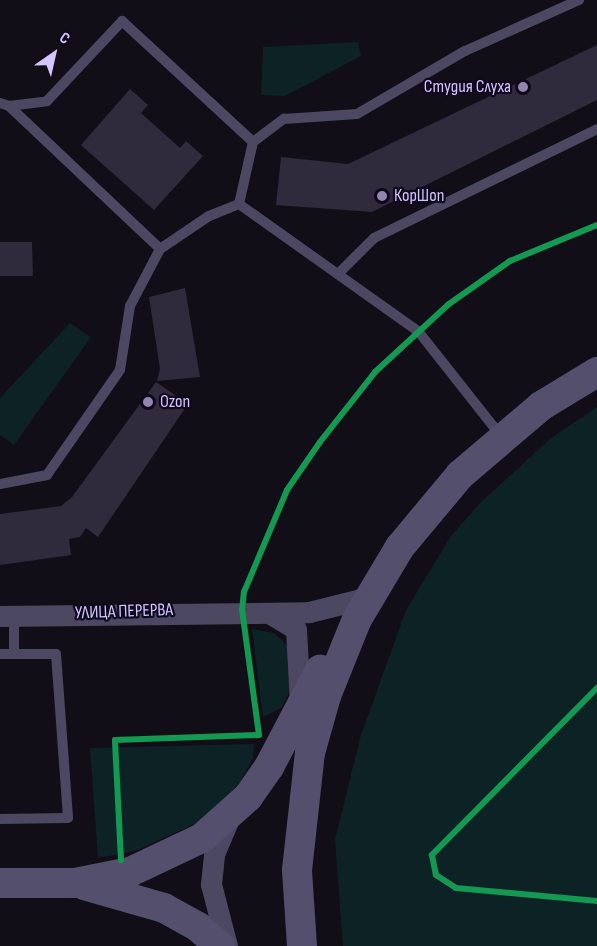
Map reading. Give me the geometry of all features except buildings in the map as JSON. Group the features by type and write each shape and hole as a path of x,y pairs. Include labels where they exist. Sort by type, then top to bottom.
{"main road":[{"path":"0,883 75,883 159,861 202,838 229,817 269,767 365,598 400,547 441,495 501,436 597,372"},
{"path":"302,946 297,870 310,753 340,657 400,547"},
{"path":"75,883 164,908 198,927 220,946"}],"street":[{"name":"УЛИЦА ПЕРЕРВА","path":"7,616 248,610 309,612 365,598"},
{"name":"УЛИЦА ПЕРЕРВА","path":"248,610 284,619 296,629 300,709"},
{"path":"227,946 211,884 214,854 229,817"}],"lane":[{"path":"239,204 253,142 284,119 357,114 465,51 579,0"},
{"path":"5,104 47,101 122,21 253,142"},
{"path":"5,104 160,249"},
{"path":"339,274 374,238 597,129"},
{"path":"0,484 47,475 120,370 130,306 160,249 209,216 239,204"},
{"path":"239,204 418,331 501,436"},
{"path":"7,616 15,654"},
{"path":"0,654 56,654 68,818 0,819"}],"green space":[{"path":"358,42 361,56 285,96 261,95 263,47"},
{"path":"70,323 91,337 14,445 0,435 0,398"},
{"path":"597,407 597,946 343,946 335,840 360,738 406,610 451,536 479,504 551,438"},
{"path":"252,629 274,633 287,645 293,686 281,708 263,717"},
{"path":"254,744 253,758 238,786 199,822 135,851 98,858 90,748"}],"cycle path":[{"path":"121,860 115,740 259,735 242,610 244,592 287,490 320,442 375,372 449,304 510,261 597,225"},
{"path":"597,688 432,855 436,875 456,888 597,901"}],"place":[{"name":"Студия Слуха","path":"523,87"},
{"name":"КорШоп","path":"382,196"},
{"name":"Ozon","path":"148,402"}]}
